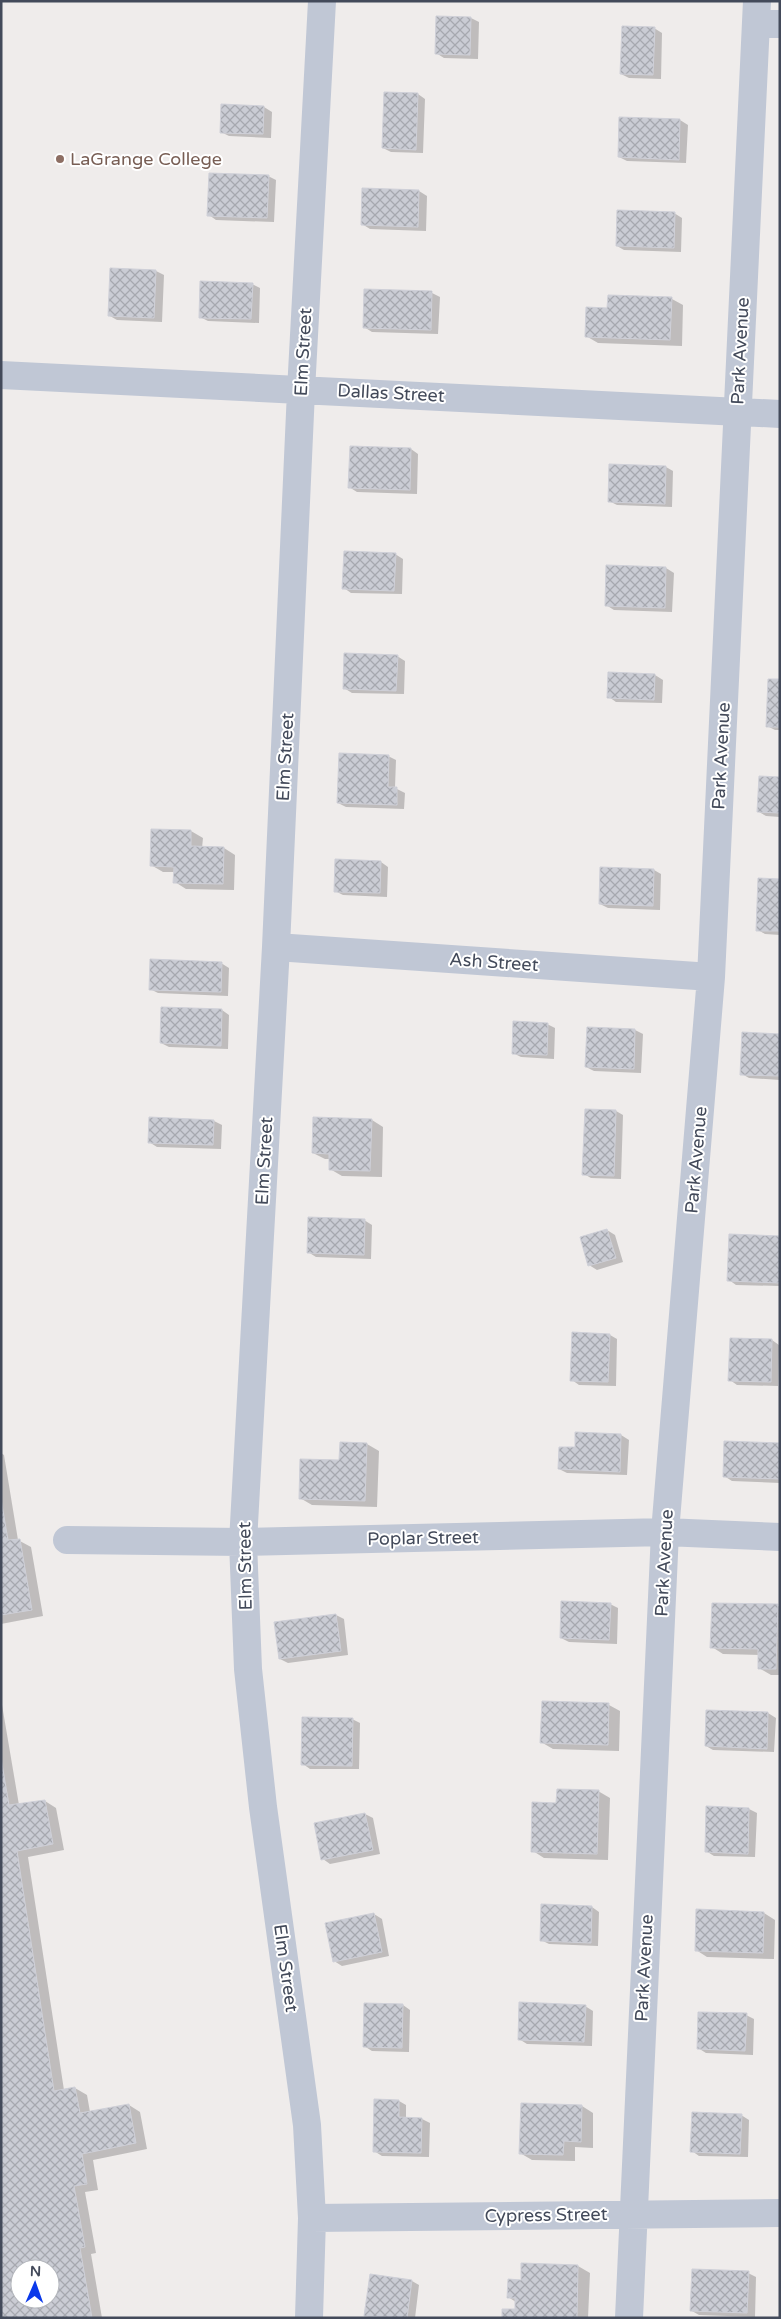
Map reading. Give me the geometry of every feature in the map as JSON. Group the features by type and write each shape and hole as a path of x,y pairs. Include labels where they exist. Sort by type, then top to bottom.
{"street":[{"name":"Elm Street","path":"309,2318 312,2218 307,2124 265,1817 248,1669 243,1542 276,947 301,391 322,1"},
{"name":"Park Avenue","path":"628,2318 664,1532 711,976 737,412 764,16"},
{"name":"Dallas Street","path":"1,375 780,414"},
{"name":"Ash Street","path":"276,947 711,976"},
{"name":"Poplar Street","path":"67,1540 243,1542 664,1532 780,1537"},
{"name":"Cypress Street","path":"312,2218 780,2213"}],"building":[{"path":"436,16 471,17 470,55 435,54"},
{"path":"622,26 655,27 653,75 620,74"},
{"path":"384,92 418,93 416,150 382,148"},
{"path":"221,104 264,106 263,134 220,133"},
{"path":"619,117 680,119 679,160 618,157"},
{"path":"209,173 269,175 267,218 207,216"},
{"path":"362,188 419,190 418,227 361,225"},
{"path":"617,210 675,212 674,248 616,246"},
{"path":"110,268 156,270 154,318 108,316"},
{"path":"200,281 253,283 251,319 199,318"},
{"path":"364,289 432,291 431,330 363,328"},
{"path":"608,295 672,297 670,340 585,337 586,307 607,308"},
{"path":"350,446 411,448 410,490 348,488"},
{"path":"609,464 666,466 665,504 608,502"},
{"path":"344,551 396,553 394,591 342,589"},
{"path":"606,565 666,567 665,608 605,606"},
{"path":"344,653 398,655 396,691 343,689"},
{"path":"608,672 655,674 654,700 607,698"},
{"path":"768,679 780,679 780,727 766,727"},
{"path":"339,753 389,755 388,787 397,787 397,805 337,803"},
{"path":"759,776 780,777 780,813 757,812"},
{"path":"151,829 191,830 191,846 224,847 223,884 173,883 174,867 150,866"},
{"path":"335,859 381,861 380,893 334,892"},
{"path":"600,867 654,869 653,906 599,904"},
{"path":"758,878 780,879 780,931 756,931"},
{"path":"150,959 222,962 221,992 149,990"},
{"path":"161,1007 222,1009 221,1046 160,1043"},
{"path":"513,1021 548,1023 547,1055 512,1054"},
{"path":"587,1027 635,1029 634,1069 585,1067"},
{"path":"742,1032 780,1034 780,1076 740,1075"},
{"path":"585,1109 616,1110 614,1176 582,1175"},
{"path":"149,1117 214,1120 213,1145 148,1143"},
{"path":"313,1117 372,1119 370,1171 329,1170 329,1154 312,1153"},
{"path":"308,1217 365,1219 364,1255 307,1253"},
{"path":"607,1229 616,1258 588,1266 580,1237"},
{"path":"729,1234 780,1236 780,1283 727,1281"},
{"path":"572,1332 610,1334 608,1382 570,1381"},
{"path":"730,1338 772,1339 771,1382 728,1381"},
{"path":"575,1432 621,1434 620,1472 558,1469 559,1447 575,1447"},
{"path":"724,1441 780,1443 780,1479 723,1477"},
{"path":"340,1442 367,1443 365,1501 299,1499 300,1459 339,1460"},
{"path":"1,1499 8,1540 20,1539 32,1610 1,1615"},
{"path":"561,1601 611,1603 609,1640 560,1638"},
{"path":"712,1603 778,1604 776,1669 758,1669 758,1649 710,1648"},
{"path":"336,1614 341,1651 279,1659 274,1622"},
{"path":"542,1701 609,1703 608,1745 540,1743"},
{"path":"706,1710 768,1712 767,1749 705,1746"},
{"path":"302,1717 353,1718 352,1766 301,1765"},
{"path":"1,1758 9,1805 45,1800 53,1844 17,1851 54,2091 75,2087 80,2113 129,2104 136,2143 82,2154 87,2184 74,2186 85,2247 80,2248 92,2318 1,2318"},
{"path":"557,1789 599,1790 597,1854 531,1852 532,1802 556,1803"},
{"path":"706,1806 749,1808 748,1854 705,1852"},
{"path":"365,1813 373,1850 321,1860 314,1823"},
{"path":"541,1904 592,1906 591,1943 540,1941"},
{"path":"696,1909 764,1912 763,1953 695,1951"},
{"path":"374,1913 382,1952 333,1962 325,1923"},
{"path":"519,2002 586,2005 584,2042 518,2040"},
{"path":"364,2003 403,2004 402,2048 363,2047"},
{"path":"698,2012 747,2013 745,2051 697,2049"},
{"path":"374,2099 399,2100 399,2117 422,2118 421,2153 373,2152"},
{"path":"521,2103 582,2105 581,2142 564,2141 563,2155 519,2154"},
{"path":"692,2112 742,2114 740,2154 690,2152"},
{"path":"521,2263 578,2265 577,2318 502,2318 502,2309 515,2309 515,2298 507,2298 508,2279 521,2280"},
{"path":"692,2269 749,2271 747,2313 690,2311"},
{"path":"370,2274 412,2280 407,2318 364,2316"}],"place":[{"name":"LaGrange College","path":"60,159"}]}
